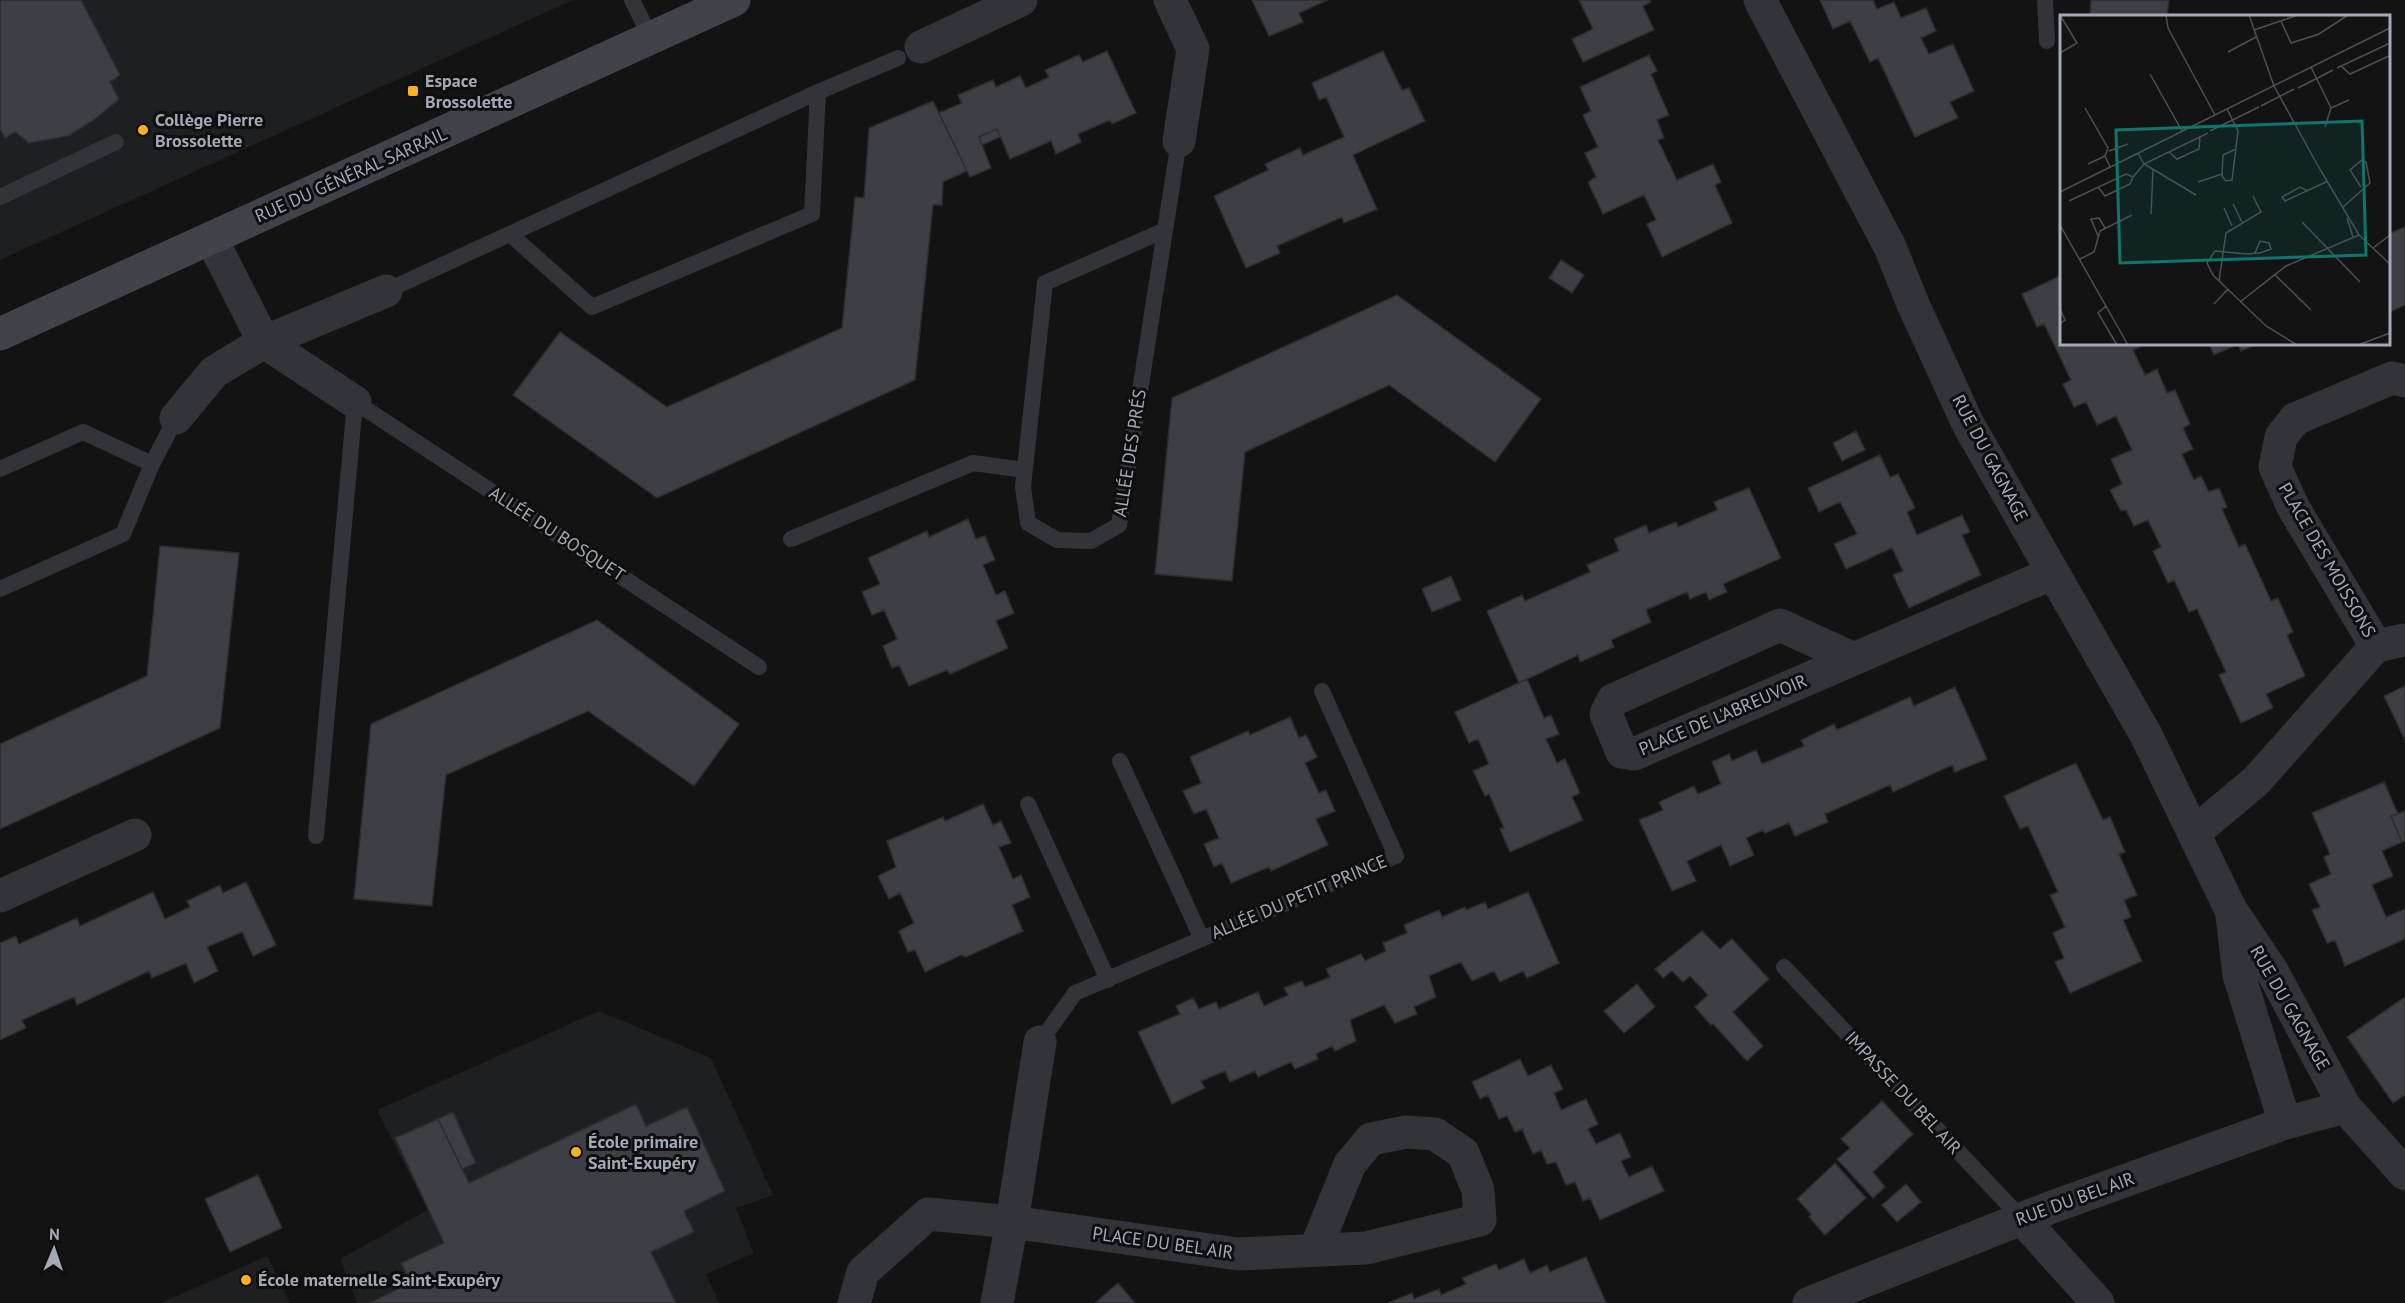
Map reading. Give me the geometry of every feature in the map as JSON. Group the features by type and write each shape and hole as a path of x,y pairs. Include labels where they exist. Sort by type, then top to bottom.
{"main road":[{"name":"RUE DU GÉNÉRAL SARRAIL","path":"0,334 734,0"}],"street":[{"path":"910,52 1021,0"},
{"name":"ALLÉE DES PRÉS","path":"1170,0 1193,50 1179,141"},
{"name":"RUE DU GAGNAGE","path":"1760,0 1890,247 1913,304 1968,424 2146,735 2231,910 2272,971 2345,1107 2405,1174"},
{"name":"ALLÉE DU BOSQUET","path":"211,238 264,342 355,402"},
{"path":"176,418 214,372 264,342 386,291"},
{"name":"PLACE DES MOISSONS","path":"2194,833 2256,781 2390,643 2293,507 2275,467 2281,437 2295,419 2392,378 2405,381"},
{"name":"PLACE DE L'ABREUVOIR","path":"1854,659 1780,625 1613,700 1606,714 1622,752 1634,754 1854,659 2053,573"},
{"path":"0,896 135,835"},
{"name":"RUE DU GAGNAGE","path":"2231,910 2239,975 2285,1123"},
{"name":"ALLÉE DU PETIT PRINCE","path":"997,1303 1040,1042"},
{"name":"RUE DU BEL AIR","path":"1809,1303 2022,1219 2285,1123 2345,1107"},
{"name":"PLACE DU BEL AIR","path":"854,1303 863,1272 928,1214 1012,1222 1238,1254 1365,1248 1480,1220 1478,1190 1463,1153 1435,1134 1406,1132 1371,1139 1350,1164 1315,1250"},
{"path":"2022,1219 2098,1303"}],"lane":[{"path":"633,0 651,38"},
{"path":"2045,0 2047,41"},
{"path":"386,291 910,52"},
{"path":"511,235 592,308 812,214 818,92"},
{"name":"ALLÉE DES PRÉS","path":"1165,230 1045,283 1023,488 1028,524 1057,540 1091,541 1119,525 1179,141"},
{"path":"0,197 116,142"},
{"path":"316,836 355,402"},
{"name":"ALLÉE DU BOSQUET","path":"355,402 759,667"},
{"path":"0,589 123,534 152,464 176,418"},
{"path":"0,469 83,432 152,464"},
{"path":"791,539 973,464 1024,470"},
{"name":"ALLÉE DU PETIT PRINCE","path":"1040,1042 1075,993 1396,855 1322,691"},
{"name":"ALLÉE DU PETIT PRINCE","path":"1120,761 1202,939"},
{"path":"1028,804 1108,980"},
{"name":"IMPASSE DU BEL AIR","path":"1784,967 2022,1219"}],"shaded area":[{"name":"Collège Pierre Brossolette","path":"0,0 573,0 0,260"},
{"name":"École primaire Saint-Exupéry","path":"599,1011 711,1058 773,1195 736,1208 754,1253 706,1274 719,1303 357,1303 340,1259 428,1210 377,1110"},
{"name":"École maternelle Saint-Exupéry","path":"267,1256 290,1303 161,1303"}],"building":[{"path":"0,0 81,0 120,75 110,82 119,99 94,120 68,136 29,143 15,132 5,138 0,129"},
{"path":"1252,0 1328,0 1299,13 1303,22 1269,36"},
{"path":"1579,0 1650,0 1651,2 1643,6 1654,30 1583,62 1572,39 1593,29"},
{"path":"1820,0 1873,0 1877,9 1894,2 1901,18 1926,8 1936,31 1921,38 1929,54 1953,44 1974,91 1950,102 1958,118 1915,137 1878,58 1870,62 1850,21 1833,29"},
{"path":"2091,0 2169,0 2167,15 2090,15"},
{"path":"1107,51 1136,113 1112,124 1110,120 1078,134 1081,142 1056,154 1051,141 1010,159 997,129 979,137 991,168 970,177 939,113 962,103 958,95 993,80 996,87 1020,76 1026,88 1049,77 1045,70 1079,55 1083,62"},
{"path":"1383,51 1402,90 1409,88 1425,121 1353,155 1377,209 1344,223 1342,217 1277,246 1280,253 1246,268 1214,196 1268,170 1265,164 1300,148 1303,155 1344,137 1326,97 1319,100 1312,83"},
{"path":"1649,55 1657,71 1651,74 1669,115 1657,120 1664,138 1658,140 1677,180 1713,164 1721,182 1715,185 1732,223 1662,257 1647,224 1656,220 1644,195 1603,214 1588,182 1596,177 1585,153 1598,147 1583,115 1591,111 1580,87"},
{"path":"933,101 967,171 943,182 942,205 933,205 915,380 657,498 513,395 560,332 667,407 842,328 855,197 864,198 869,128"},
{"path":"997,129 1000,137 982,145 979,137"},
{"path":"2405,227 2405,305 2390,312 2390,233"},
{"path":"1561,260 1584,275 1572,293 1549,278"},
{"path":"2060,276 2060,345 2139,345 2140,347 2133,350 2145,375 2157,369 2167,393 2175,390 2190,424 2183,428 2193,449 2182,454 2194,480 2201,476 2209,492 2219,488 2227,507 2222,509 2239,547 2245,544 2271,601 2278,598 2293,632 2287,635 2305,676 2266,694 2273,708 2241,723 2219,675 2226,672 2197,609 2189,612 2174,580 2168,583 2153,551 2161,547 2148,520 2134,526 2126,510 2121,511 2110,490 2122,484 2111,459 2132,450 2116,416 2097,425 2086,402 2074,407 2063,384 2071,380 2044,324 2037,327 2022,294"},
{"path":"1397,295 1541,399 1495,462 1389,385 1245,452 1232,581 1155,574 1172,398"},
{"path":"2209,345 2236,345 2214,355"},
{"path":"2238,345 2256,345 2241,351"},
{"path":"1856,431 1865,450 1842,461 1833,443"},
{"path":"1880,455 1890,477 1898,474 1915,508 1907,512 1917,535 1962,515 1970,532 1962,535 1981,575 1909,608 1893,575 1903,571 1892,548 1846,569 1834,544 1857,534 1840,502 1819,512 1808,488"},
{"path":"1749,488 1781,558 1723,584 1727,592 1709,600 1706,592 1690,599 1687,592 1646,610 1651,622 1611,640 1614,647 1580,662 1578,655 1519,683 1487,611 1522,595 1525,601 1590,572 1587,565 1619,551 1614,539 1646,525 1649,533 1676,522 1678,527 1717,510 1714,502"},
{"path":"968,519 976,539 985,536 995,560 983,565 996,595 1005,591 1014,613 996,621 1008,648 950,674 947,670 909,686 899,665 892,668 883,646 897,639 884,610 872,615 862,592 880,584 868,558 927,531 929,537"},
{"path":"160,546 239,553 220,728 0,829 0,744 147,676"},
{"path":"1451,576 1461,600 1432,612 1422,589"},
{"path":"597,620 739,724 694,786 588,711 446,775 432,906 354,899 371,724"},
{"path":"1527,679 1544,718 1551,715 1559,734 1546,739 1557,763 1565,759 1580,793 1572,797 1583,820 1510,852 1500,829 1504,828 1489,794 1485,796 1473,771 1489,764 1478,739 1469,743 1455,712"},
{"path":"2405,686 2405,740 2384,696"},
{"path":"1955,687 1987,759 1955,772 1952,765 1893,792 1890,785 1825,814 1828,822 1795,836 1789,823 1765,833 1763,830 1746,838 1754,855 1730,866 1721,845 1687,861 1696,881 1672,891 1639,820 1663,810 1659,802 1694,786 1698,794 1721,784 1712,762 1729,754 1732,761 1756,750 1762,764 1804,746 1801,740 1834,724 1837,730 1910,697 1914,706"},
{"path":"1290,717 1299,738 1306,735 1317,757 1305,763 1319,793 1326,790 1335,811 1316,819 1328,845 1271,871 1269,867 1231,883 1222,863 1214,867 1204,844 1219,838 1206,809 1194,814 1183,791 1201,783 1190,757 1248,731 1250,735"},
{"path":"2076,763 2103,820 2110,817 2125,852 2119,854 2137,895 2124,900 2131,917 2123,920 2142,961 2070,993 2055,962 2064,958 2053,933 2065,927 2050,895 2058,892 2028,826 2020,829 2004,796"},
{"path":"2384,782 2398,814 2391,816 2402,842 2382,851 2393,876 2372,885 2386,917 2405,909 2405,939 2345,966 2335,940 2327,943 2312,910 2320,907 2309,884 2331,874 2324,857 2330,854 2312,813"},
{"path":"983,804 993,825 1001,821 1011,843 999,847 1013,879 1021,875 1030,897 1012,905 1023,931 966,957 961,955 925,972 915,950 908,952 899,931 914,923 900,893 889,899 878,876 896,867 887,841 943,817 945,821"},
{"path":"2405,811 2405,841 2402,842 2391,816"},
{"path":"246,882 276,945 253,956 242,932 207,947 218,971 194,983 186,963 152,978 149,971 77,1005 74,997 22,1020 26,1028 0,1040 0,943 16,936 19,944 77,918 80,926 153,892 165,919 190,907 187,901 220,885 223,893"},
{"path":"1528,892 1559,963 1527,978 1523,971 1500,982 1494,971 1472,981 1461,962 1429,976 1436,997 1414,1007 1417,1014 1395,1023 1384,1005 1350,1020 1356,1041 1335,1051 1332,1046 1316,1054 1318,1059 1295,1069 1291,1062 1258,1077 1255,1071 1230,1082 1225,1071 1201,1081 1205,1088 1172,1104 1138,1032 1180,1014 1176,1006 1193,998 1199,1009 1216,1002 1219,1009 1258,992 1264,1006 1288,995 1284,988 1302,981 1305,987 1330,977 1326,969 1361,954 1365,961 1386,951 1383,943 1407,933 1404,925 1439,910 1442,917 1465,907 1466,910 1485,902 1488,909"},
{"path":"1702,931 1720,949 1732,939 1769,979 1733,1012 1763,1046 1747,1061 1695,1007 1708,995 1690,976 1683,982 1672,971 1663,978 1655,969"},
{"path":"1637,984 1655,1007 1624,1033 1604,1011"},
{"path":"2405,997 2405,1095 2393,1103 2347,1037"},
{"path":"1520,1059 1528,1076 1551,1065 1563,1089 1554,1093 1561,1110 1586,1099 1598,1124 1588,1129 1596,1144 1620,1133 1631,1157 1621,1161 1629,1177 1652,1166 1664,1191 1600,1220 1590,1198 1583,1201 1575,1182 1566,1185 1556,1162 1547,1164 1541,1150 1533,1154 1522,1129 1515,1132 1507,1116 1499,1119 1488,1095 1480,1099 1472,1082"},
{"path":"1882,1101 1913,1134 1873,1172 1885,1187 1873,1198 1837,1159 1850,1148 1841,1139"},
{"path":"636,1104 646,1126 687,1107 725,1191 684,1211 694,1232 651,1252 676,1303 369,1303 411,1283 401,1263 444,1243 395,1138 438,1119 469,1183"},
{"path":"453,1112 476,1163 462,1169 438,1119"},
{"path":"1835,1163 1866,1198 1825,1235 1809,1217 1811,1214 1797,1199"},
{"path":"258,1175 282,1228 230,1252 205,1199"},
{"path":"1906,1184 1921,1202 1897,1222 1882,1205"},
{"path":"1586,1257 1606,1303 1388,1303 1412,1293 1414,1299 1439,1289 1441,1295 1466,1284 1462,1278 1496,1264 1499,1270 1524,1259 1530,1273 1547,1265 1550,1272"},
{"path":"1118,1283 1135,1303 1095,1303"}],"place":[{"name":"Espace Brossolette","path":"413,91"},
{"name":"Collège Pierre Brossolette","path":"143,130"},
{"name":"École primaire Saint-Exupéry","path":"576,1152"},
{"name":"École maternelle Saint-Exupéry","path":"246,1280"}]}
